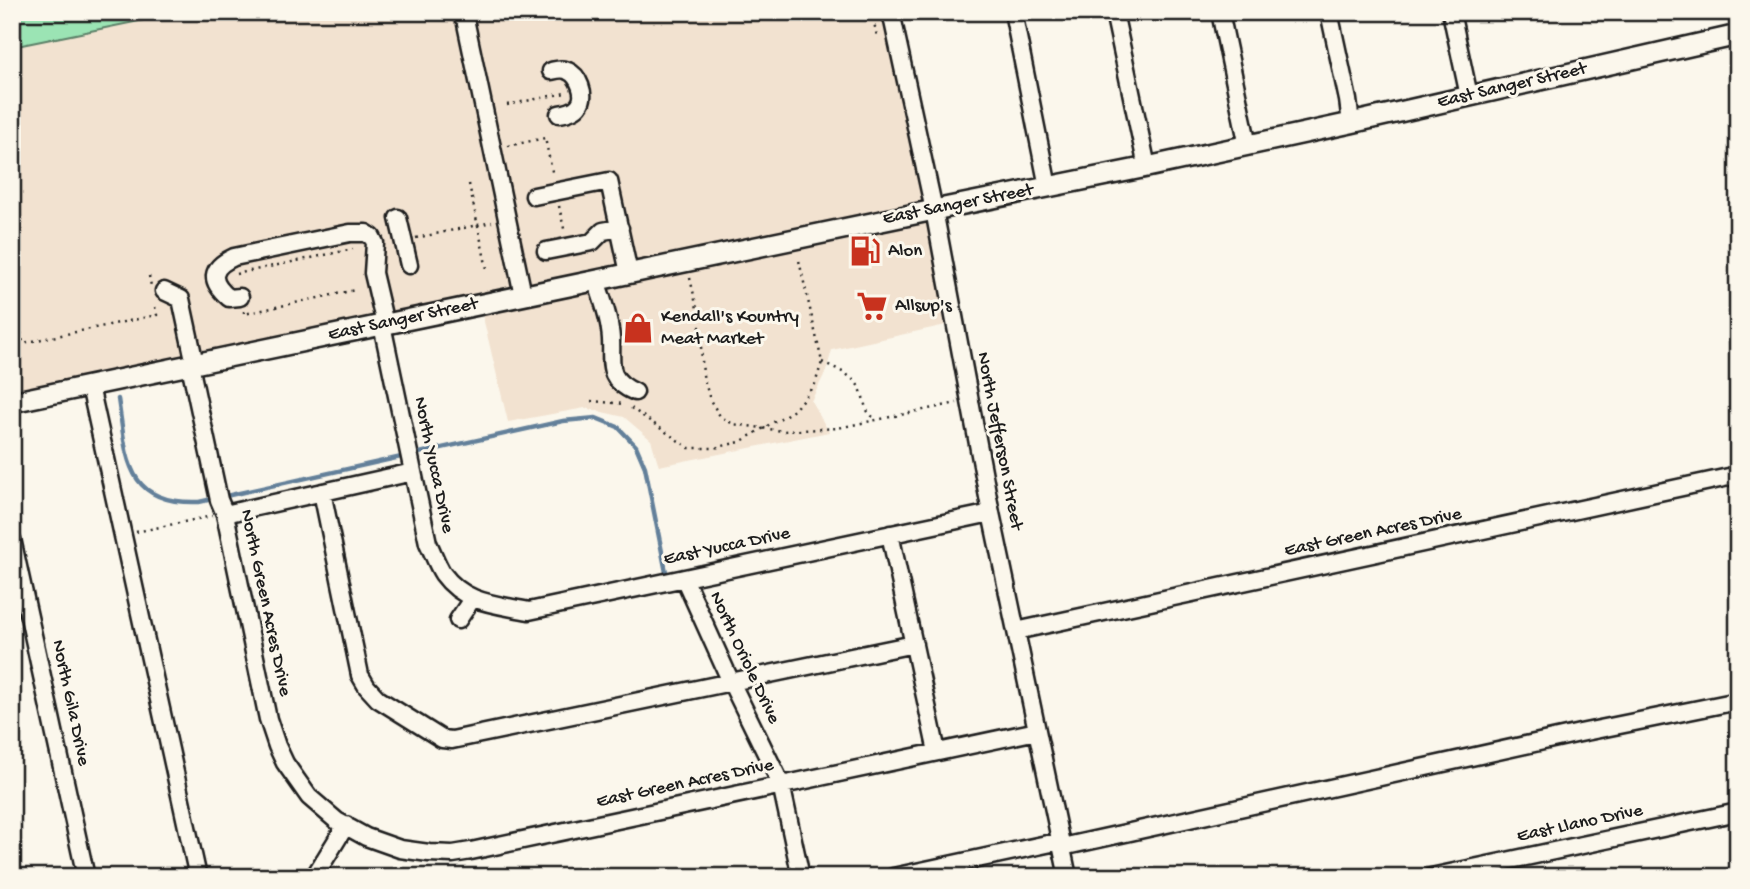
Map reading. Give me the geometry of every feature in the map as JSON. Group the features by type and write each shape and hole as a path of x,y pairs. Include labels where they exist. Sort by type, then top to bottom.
{"main road":[{"name":"East Sanger Street","path":"12,402 1248,146 1738,35"}],"street":[{"path":"458,12 465,19 523,295"},
{"name":"North Jefferson Street","path":"891,12 934,210 991,513 1068,877"},
{"path":"1013,12 1048,187"},
{"path":"1114,12 1147,167"},
{"path":"1220,12 1248,146"},
{"path":"1329,12 1351,123"},
{"path":"1451,12 1469,96"},
{"path":"551,71 568,71 579,82 583,98 579,105 569,112 559,114"},
{"path":"534,196 610,181 629,273"},
{"path":"398,218 409,265"},
{"path":"546,251 592,242 603,231 620,228"},
{"name":"North Yucca Drive","path":"215,278 215,271 223,262 234,257 349,233 366,233 372,237 375,243 365,273 383,325 428,543 442,572 452,584 472,599"},
{"path":"215,278 219,289 229,298 241,300"},
{"path":"596,280 610,330 610,360 616,380 635,393"},
{"name":"North Green Acres Drive","path":"164,291 181,299 220,501 276,746 309,797 337,821 346,825"},
{"path":"90,386 198,877"},
{"path":"220,501 322,492 410,460"},
{"name":"East Green Acres Drive","path":"1016,631 1738,475"},
{"path":"322,492 360,675 378,699 442,739 452,740 914,644"},
{"name":"East Yucca Drive","path":"472,599 529,611 991,513"},
{"path":"891,534 937,752"},
{"name":"North Gila Drive","path":"12,539 86,877"},
{"name":"North Oriole Drive","path":"684,578 781,784 801,877"},
{"path":"458,620 472,599"},
{"path":"893,877 1738,701"},
{"name":"East Green Acres Drive","path":"346,825 366,837 400,849 429,853 485,849 1037,731"},
{"name":"East Llano Drive","path":"1431,877 1738,812"},
{"path":"314,877 346,825"}],"path":[{"path":"872,12 877,37"},
{"path":"507,105 581,90"},
{"path":"498,148 545,138 566,239"},
{"path":"469,184 487,269"},
{"path":"404,241 507,219"},
{"path":"591,401 625,404 689,448 714,448 740,442 794,410 815,384 822,362 794,239"},
{"path":"215,278 353,249"},
{"path":"687,262 699,317 703,376 710,400 720,416 733,424 783,430 838,428 970,400"},
{"path":"15,305 23,343 156,315 149,276"},
{"path":"241,300 244,314 355,290"},
{"path":"822,362 846,374 859,387 870,417 878,420"},
{"path":"123,535 220,501"}],"shaded area":[{"path":"12,12 892,12 955,323 832,350 826,371 811,401 829,432 659,466 651,440 624,417 585,408 508,422 480,305 12,402"}],"green space":[{"path":"12,12 158,12 159,17 12,47"}],"waterway":[{"path":"118,399 128,457 143,486 156,495 174,501 199,502 563,421 596,418 618,427 636,446 645,467 667,577"}],"place":[{"name":"Alon","path":"865,251"},
{"name":"Allsup's","path":"872,306"},
{"name":"Kendall's Kountry Meat Market","path":"638,328"}]}
